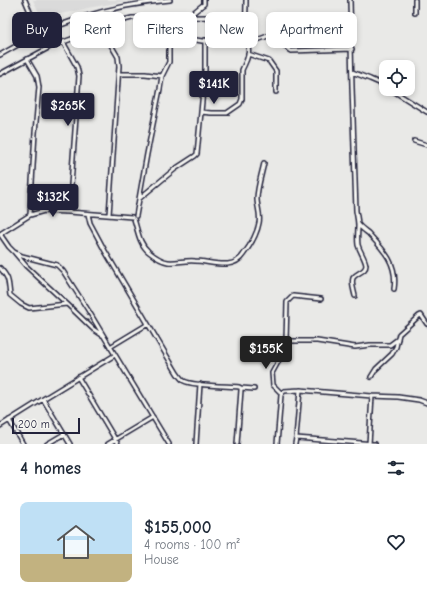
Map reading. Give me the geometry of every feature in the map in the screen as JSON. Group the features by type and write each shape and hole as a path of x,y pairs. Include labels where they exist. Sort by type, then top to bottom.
{"street":[{"path":"25,0 30,12"},
{"path":"62,24 93,14 150,1 170,0"},
{"path":"194,12 204,4 204,0"},
{"path":"246,0 246,12"},
{"path":"350,0 354,178 358,242 366,264 365,269 353,279 352,286 355,296"},
{"path":"415,0 415,13"},
{"path":"258,40 273,34 291,51 352,49"},
{"path":"0,74 50,47 70,39"},
{"path":"205,40 190,39 170,41 169,62 162,76 140,198 134,217 139,236 144,247 163,261 195,261 224,264 231,264 237,261 243,255 254,237 260,222 257,198 264,163"},
{"path":"63,42 77,67 79,76 70,212"},
{"path":"0,55 12,48"},
{"path":"109,215 119,74 119,60 113,48"},
{"path":"140,198 175,169 197,154 205,70 205,48"},
{"path":"201,112 227,113 241,102 242,70 248,54 248,48"},
{"path":"248,54 269,61 276,71 276,92"},
{"path":"27,59 37,76 39,87 30,216"},
{"path":"352,72 379,83"},
{"path":"119,74 145,74 162,76"},
{"path":"401,96 427,112"},
{"path":"414,140 427,145"},
{"path":"104,337 93,329 26,266 0,234 30,216 44,211 134,217"},
{"path":"88,214 89,220 96,234 180,377 186,382 254,389"},
{"path":"358,224 390,259 395,279 394,289"},
{"path":"0,245 5,242"},
{"path":"14,252 22,256 56,265 63,270 169,444"},
{"path":"0,268 9,281 10,295 25,307 29,308 67,304"},
{"path":"277,444 281,393 274,386 272,373 283,354 286,341 286,302 293,296 322,299"},
{"path":"371,377 376,369 389,358 395,350 399,334 420,315 427,324"},
{"path":"110,347 148,324"},
{"path":"286,341 317,341 355,347 390,345 398,339"},
{"path":"390,345 395,350"},
{"path":"0,426 78,377 115,356"},
{"path":"78,377 118,444"},
{"path":"196,444 200,384"},
{"path":"237,444 241,388"},
{"path":"281,393 286,390 300,390 398,397 426,402"},
{"path":"295,444 300,390"},
{"path":"369,444 372,396"},
{"path":"43,399 70,444"},
{"path":"108,444 152,417"},
{"path":"9,420 23,444"},
{"path":"47,444 64,434"},
{"path":"296,438 318,442 375,444"}],"shaded area":[{"path":"33,0 133,0 62,14 62,12 39,12"}]}
